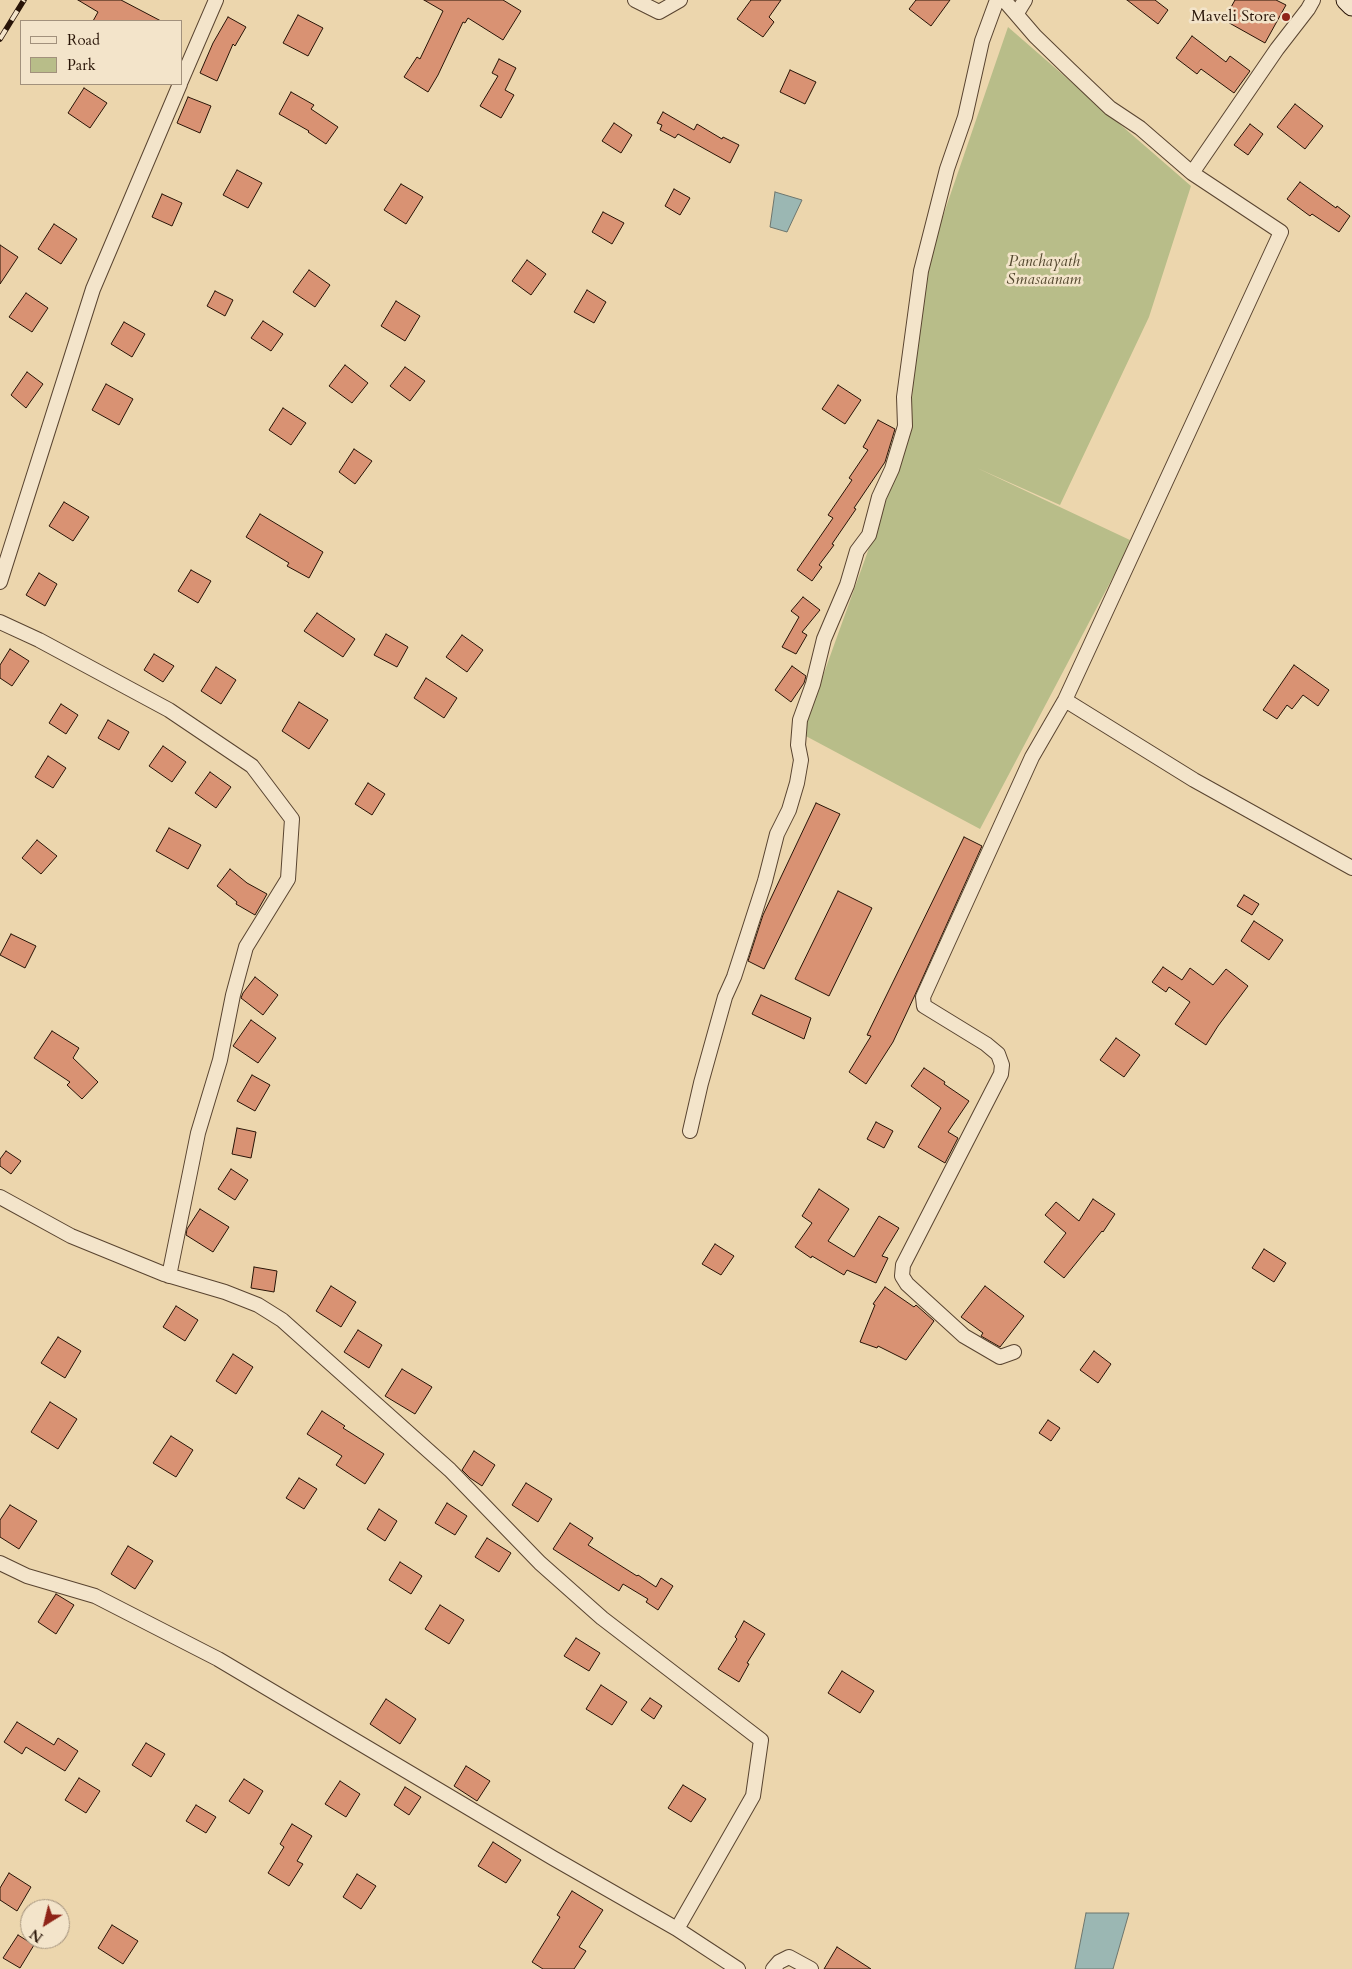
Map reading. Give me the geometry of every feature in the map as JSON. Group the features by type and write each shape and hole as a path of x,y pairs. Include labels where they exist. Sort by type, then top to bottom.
{"main road":[{"path":"1346,0 1352,6"}],"street":[{"path":"182,81 216,0"},
{"path":"635,0 659,12 680,0"},
{"path":"690,1131 725,997 734,977 765,881 777,834 789,810 797,783 801,760 798,745 800,720 813,684 824,639 847,585 857,552 869,535 879,497 892,469 905,426 904,397 921,271 947,169 965,117 982,41 997,0"},
{"path":"1004,0 1035,36 1104,101 1140,128 1192,173 1280,232 1065,700 1032,757 923,997 924,1006 986,1044 998,1054 1002,1065 1001,1074 903,1265 902,1276 908,1284 964,1336 1000,1357 1014,1352"},
{"path":"1017,13 1025,0"},
{"path":"1192,173 1313,0"},
{"path":"0,582 93,289 180,85"},
{"path":"0,622 39,640 169,710 252,766 292,819 288,879 246,947 233,995 220,1060 198,1133 169,1276"},
{"path":"1065,700 1194,780 1352,868"},
{"path":"0,1196 70,1236 169,1276 226,1292 258,1305 282,1320 450,1470 540,1563 602,1618 761,1740 753,1796 677,1929"},
{"path":"0,1563 27,1576 95,1596 218,1659 677,1929 738,1969"},
{"path":"774,1969 779,1962 789,1957 811,1969"}],"green space":[{"name":"Panchayath Smasaanam","path":"1008,27 1191,186 1149,317 1060,505 977,468 1132,541 980,829 802,734 909,437 921,280"}],"water":[{"path":"775,192 802,200 787,232 770,227"},
{"path":"1086,1913 1129,1913 1113,1969 1075,1969"}],"building":[{"path":"78,0 121,0 159,20 94,20 98,12"},
{"path":"424,0 503,0 521,11 503,40 468,18 465,23 463,22 428,92 404,77 417,57 420,59 443,11"},
{"path":"751,0 781,0 769,17 774,22 763,37 737,19"},
{"path":"916,0 950,0 931,26 909,9"},
{"path":"1127,0 1155,0 1168,10 1158,24"},
{"path":"1235,0 1276,0 1286,5 1265,43 1224,20"},
{"path":"298,15 323,28 308,56 283,43"},
{"path":"228,17 246,27 235,46 233,44 217,81 200,73 213,43"},
{"path":"1192,36 1226,62 1230,56 1250,71 1234,93 1201,69 1197,74 1176,58"},
{"path":"499,59 516,68 505,90 514,95 501,118 480,106 498,76 492,73"},
{"path":"790,70 816,82 805,104 780,92"},
{"path":"84,88 107,103 90,128 68,113"},
{"path":"291,92 314,105 311,109 338,127 326,144 309,131 279,114"},
{"path":"188,97 211,106 200,133 177,123"},
{"path":"1295,104 1323,126 1305,149 1277,127"},
{"path":"663,112 694,130 697,124 722,139 723,137 739,145 730,163 678,134 675,138 660,130 662,125 657,123"},
{"path":"614,123 632,135 621,153 602,141"},
{"path":"1250,124 1263,134 1248,155 1234,145"},
{"path":"237,170 262,183 248,208 223,195"},
{"path":"1300,182 1350,216 1339,232 1312,214 1310,216 1287,199"},
{"path":"401,184 423,197 406,224 384,210"},
{"path":"674,189 690,198 680,215 665,206"},
{"path":"162,194 182,203 172,226 152,217"},
{"path":"603,212 624,223 612,244 592,232"},
{"path":"54,224 77,239 61,264 38,249"},
{"path":"0,245 18,257 0,284"},
{"path":"527,260 546,274 531,295 512,281"},
{"path":"309,270 330,285 315,307 293,292"},
{"path":"587,290 606,302 594,323 574,312"},
{"path":"215,291 233,300 225,316 207,306"},
{"path":"26,293 48,308 32,332 9,317"},
{"path":"396,301 420,316 405,341 381,326"},
{"path":"263,321 283,334 271,351 251,338"},
{"path":"124,322 145,334 132,357 111,344"},
{"path":"345,365 368,383 352,403 329,386"},
{"path":"405,367 425,381 410,401 390,386"},
{"path":"27,372 43,384 26,408 11,395"},
{"path":"106,384 133,399 119,425 92,410"},
{"path":"838,385 861,400 845,424 822,409"},
{"path":"283,408 306,423 291,445 269,430"},
{"path":"878,420 895,429 885,462 854,508 856,509 832,544 834,545 819,565 822,567 812,581 797,570 833,518 828,515 852,480 849,478 868,450 863,447"},
{"path":"354,449 372,461 355,484 339,472"},
{"path":"64,502 89,517 73,541 49,526"},
{"path":"260,514 323,552 309,578 287,566 289,563 246,537"},
{"path":"191,570 211,581 198,603 178,591"},
{"path":"39,573 57,584 45,606 26,595"},
{"path":"803,597 820,610 802,632 807,635 796,654 782,647 799,617 791,611"},
{"path":"317,613 355,639 343,657 304,631"},
{"path":"386,634 408,647 397,667 374,655"},
{"path":"462,635 483,650 467,672 446,657"},
{"path":"10,649 29,661 12,686 0,678 0,665"},
{"path":"154,654 174,666 163,682 144,670"},
{"path":"1294,665 1329,690 1318,706 1303,695 1292,709 1287,705 1277,719 1263,710"},
{"path":"792,666 806,676 804,683 791,702 775,690"},
{"path":"216,667 236,680 221,704 201,691"},
{"path":"426,678 457,698 444,718 414,698"},
{"path":"299,702 328,720 309,749 282,731"},
{"path":"61,704 78,715 66,734 49,723"},
{"path":"108,720 129,732 119,750 98,738"},
{"path":"163,746 186,762 172,782 149,766"},
{"path":"48,756 66,768 53,788 35,777"},
{"path":"210,772 231,787 216,808 195,793"},
{"path":"368,783 385,794 372,815 355,804"},
{"path":"816,803 840,814 764,969 748,961 763,915"},
{"path":"169,828 201,845 188,869 156,851"},
{"path":"964,837 982,846 893,1042 866,1084 849,1072 871,1036 867,1035"},
{"path":"37,840 57,856 41,874 22,858"},
{"path":"230,869 247,883 267,894 255,915 236,904 237,902 217,886"},
{"path":"838,891 872,908 829,996 795,979"},
{"path":"1244,895 1259,904 1252,915 1237,906"},
{"path":"1254,921 1283,940 1269,960 1241,941"},
{"path":"11,934 36,946 25,968 0,955"},
{"path":"1163,967 1182,980 1190,968 1213,985 1226,969 1248,986 1206,1045 1175,1024 1190,1002 1169,987 1166,992 1152,982"},
{"path":"255,977 278,995 263,1015 241,998"},
{"path":"761,995 811,1018 804,1039 752,1014"},
{"path":"251,1020 276,1038 258,1063 233,1046"},
{"path":"52,1031 79,1048 73,1058 98,1082 82,1099 67,1085 70,1082 34,1058"},
{"path":"1116,1038 1140,1055 1124,1077 1100,1060"},
{"path":"924,1068 969,1101 948,1132 958,1138 945,1163 918,1147 941,1108 911,1086"},
{"path":"252,1075 270,1085 255,1111 237,1101"},
{"path":"876,1122 893,1131 884,1148 867,1139"},
{"path":"237,1128 256,1132 251,1158 232,1154"},
{"path":"6,1151 21,1161 11,1174 0,1166 0,1159"},
{"path":"231,1169 248,1180 235,1200 218,1189"},
{"path":"819,1189 849,1209 828,1241 854,1257 879,1216 899,1228 882,1256 888,1258 876,1283 847,1270 844,1275 812,1256 811,1258 795,1247 812,1223 802,1216"},
{"path":"1093,1199 1115,1214 1103,1232 1064,1278 1044,1262 1066,1233 1045,1215 1056,1202 1079,1221"},
{"path":"200,1209 229,1227 213,1252 186,1235 187,1229"},
{"path":"715,1244 734,1256 721,1275 702,1264"},
{"path":"1264,1249 1286,1263 1274,1282 1252,1268"},
{"path":"254,1267 277,1271 274,1292 251,1288"},
{"path":"331,1286 356,1302 341,1327 316,1311"},
{"path":"985,1286 1024,1316 1000,1347 981,1336 983,1333 961,1317"},
{"path":"885,1287 914,1307 916,1305 934,1321 906,1360 878,1346 877,1348 860,1342 875,1305 873,1304"},
{"path":"176,1306 198,1320 185,1341 163,1327"},
{"path":"358,1330 382,1345 369,1368 344,1352"},
{"path":"58,1337 81,1351 65,1378 41,1363"},
{"path":"1094,1351 1111,1364 1098,1383 1080,1370"},
{"path":"233,1354 253,1367 236,1394 216,1381"},
{"path":"402,1369 432,1387 415,1414 385,1396"},
{"path":"50,1402 77,1419 58,1449 31,1432"},
{"path":"322,1411 345,1426 343,1428 384,1454 365,1484 336,1465 342,1456 307,1434"},
{"path":"1048,1420 1060,1428 1051,1441 1039,1433"},
{"path":"171,1436 193,1450 176,1477 153,1463"},
{"path":"474,1451 495,1465 482,1486 462,1470"},
{"path":"299,1478 317,1489 304,1509 286,1498"},
{"path":"526,1483 552,1499 538,1522 512,1505"},
{"path":"447,1503 467,1516 455,1535 435,1523"},
{"path":"10,1505 37,1521 19,1549 0,1537 0,1520"},
{"path":"379,1509 397,1521 385,1541 367,1529"},
{"path":"570,1523 593,1538 588,1545 637,1576 656,1587 661,1578 673,1586 658,1610 646,1602 648,1599 623,1584 619,1591 553,1549"},
{"path":"487,1538 511,1553 499,1572 475,1557"},
{"path":"128,1546 153,1561 135,1589 111,1574"},
{"path":"400,1562 422,1576 411,1594 389,1580"},
{"path":"56,1594 74,1605 56,1634 38,1622"},
{"path":"440,1605 464,1620 449,1644 425,1629"},
{"path":"744,1621 765,1634 747,1663 749,1664 739,1682 718,1669 737,1639 735,1637"},
{"path":"576,1638 600,1653 589,1671 564,1656"},
{"path":"842,1671 874,1691 860,1713 828,1693"},
{"path":"601,1685 627,1702 612,1725 586,1709"},
{"path":"650,1698 662,1706 654,1719 641,1710"},
{"path":"386,1699 416,1719 400,1744 370,1724"},
{"path":"17,1722 54,1745 58,1738 78,1751 65,1771 26,1747 22,1754 4,1742"},
{"path":"146,1743 165,1754 151,1777 132,1765"},
{"path":"466,1766 490,1781 477,1801 454,1786"},
{"path":"79,1778 100,1791 86,1813 65,1800"},
{"path":"244,1779 263,1791 249,1814 229,1801"},
{"path":"340,1781 360,1794 346,1817 325,1804"},
{"path":"683,1785 706,1799 691,1822 668,1808"},
{"path":"405,1787 421,1797 409,1815 394,1805"},
{"path":"196,1805 216,1817 206,1833 186,1821"},
{"path":"292,1824 312,1836 297,1861 303,1864 289,1886 268,1873 284,1847 280,1844"},
{"path":"493,1842 521,1860 506,1883 478,1866"},
{"path":"9,1873 31,1887 24,1899 20,1899 20,1906 17,1911 0,1900 0,1888"},
{"path":"357,1874 376,1886 361,1909 343,1897"},
{"path":"572,1891 603,1910 579,1947 586,1951 574,1969 543,1969 532,1962 560,1917 557,1915"},
{"path":"112,1925 138,1941 123,1964 98,1948"},
{"path":"18,1935 20,1936 20,1949 32,1949 20,1968 3,1958"},
{"path":"837,1947 871,1969 824,1969"}],"railway":[{"path":"0,39 24,0"}],"place":[{"name":"Maveli Store","path":"1286,17"}]}
